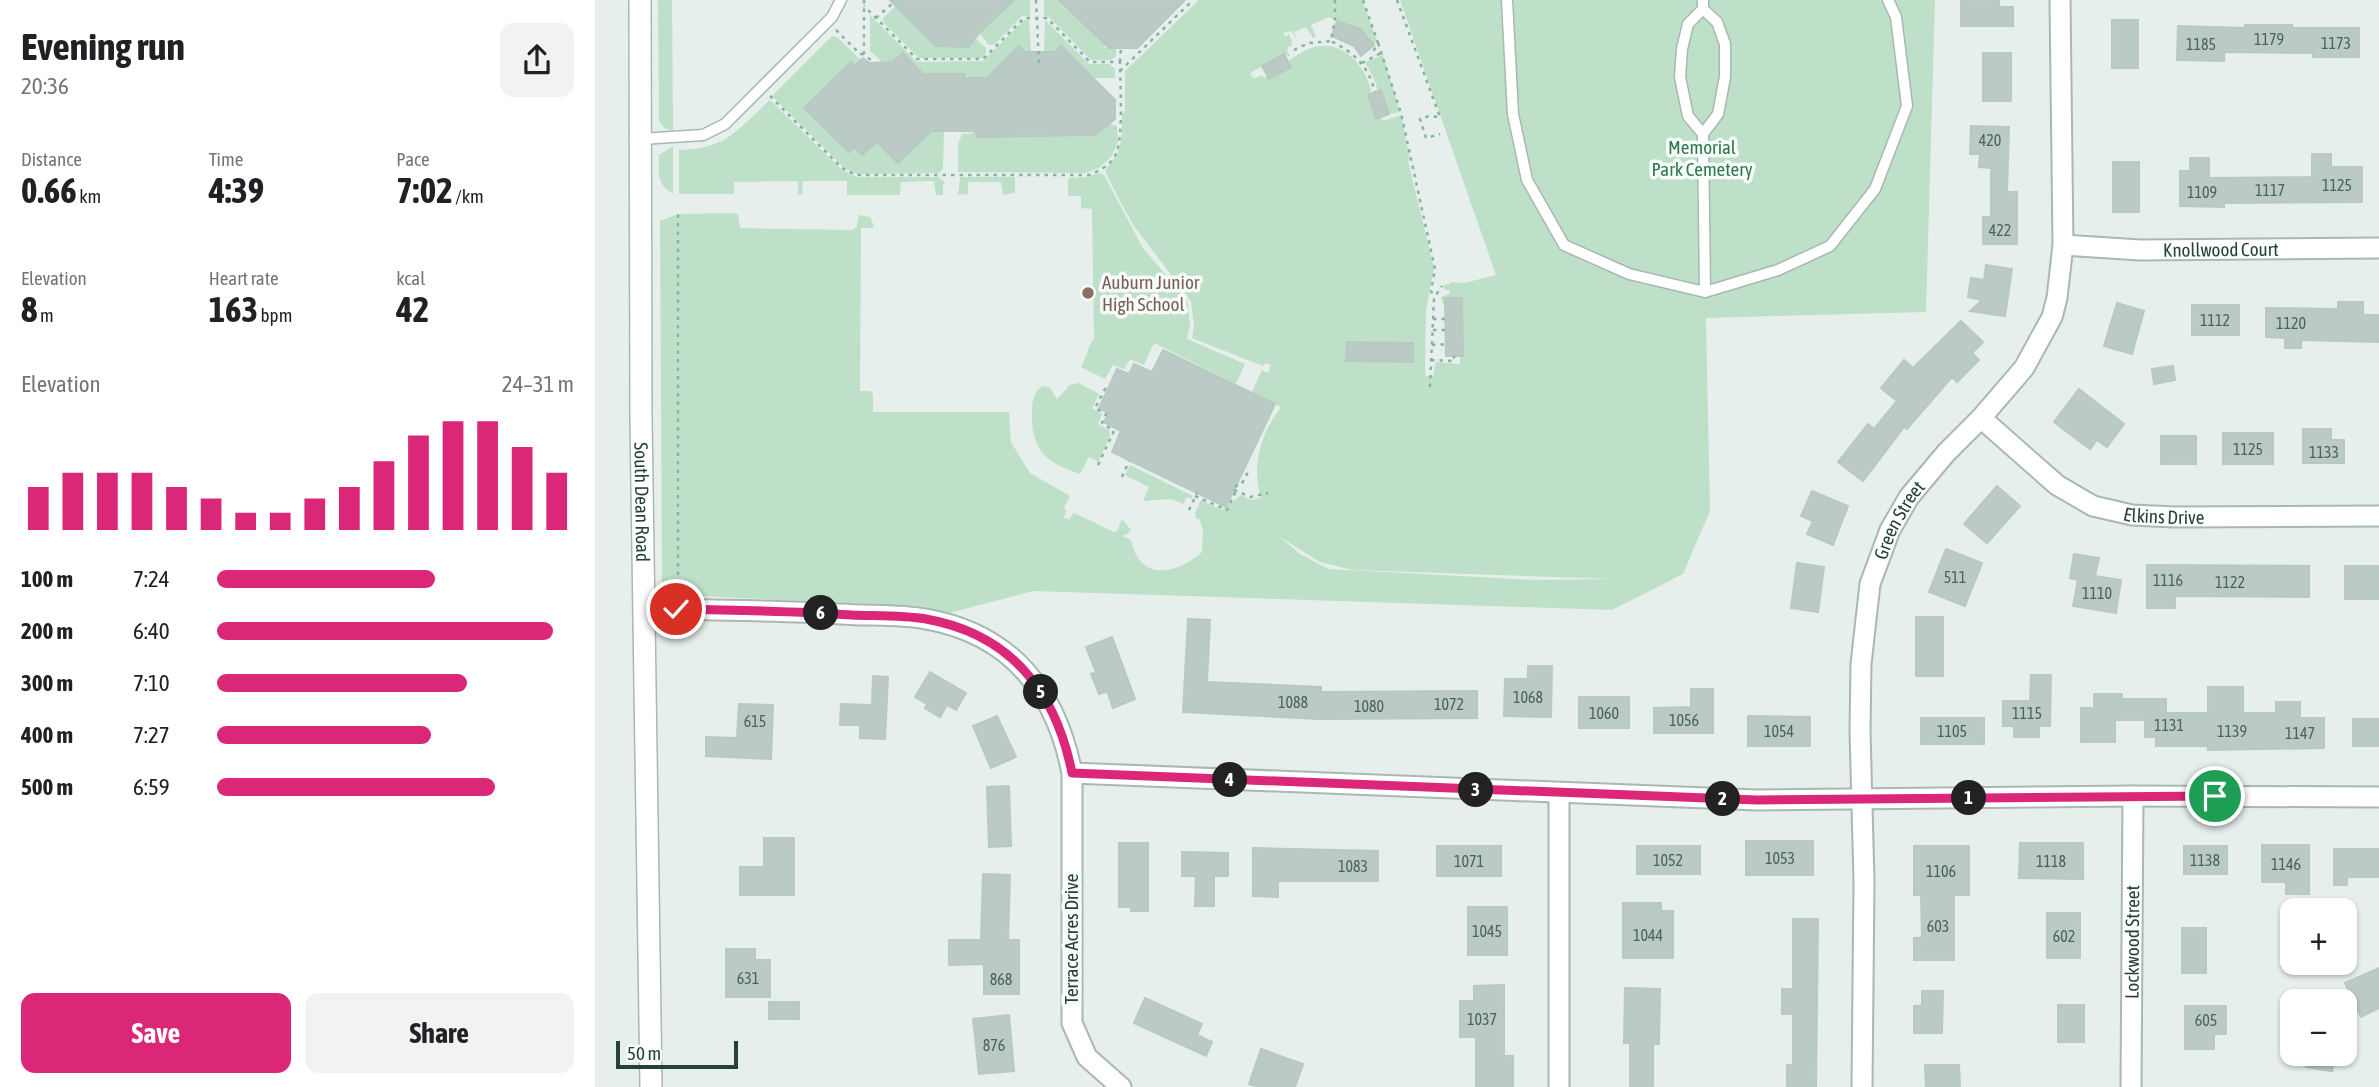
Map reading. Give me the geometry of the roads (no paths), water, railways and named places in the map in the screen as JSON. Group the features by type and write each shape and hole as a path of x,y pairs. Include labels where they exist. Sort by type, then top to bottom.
{"street":[{"name":"South Dean Road","path":"640,0 641,418 651,1087"},
{"name":"Green Street","path":"1862,1087 1861,664 1870,584 1890,530 1909,497 2024,368 2044,335 2057,298 2063,245 2060,0"},
{"name":"Knollwood Court","path":"2063,245 2140,250 2379,248"},
{"name":"Elkins Drive","path":"1980,418 2057,485 2093,506 2132,515 2174,517 2379,516"},
{"name":"Terrace Acres Drive","path":"645,609 789,611 926,619 980,635 1011,656 1036,682 1054,713 1066,743 1072,773 1072,1023 1087,1057 1121,1087"},
{"path":"1072,773 1757,800 2133,796 2379,797"},
{"path":"1559,793 1559,1087"},
{"name":"Lockwood Street","path":"2131,1087 2133,796"}],"lane":[{"path":"640,139 703,135 725,124 832,17 841,0"},
{"path":"1507,0 1513,114 1527,180 1564,245 1629,274 1705,292 1778,270 1830,246 1875,189 1906,106 1896,17 1888,0"},
{"path":"1703,134 1688,116 1680,78 1682,48 1688,24 1703,5 1717,22 1725,44 1725,78 1718,114 1703,134 1705,292"}],"place":[{"name":"Auburn Junior High School","path":"1088,293"}],"park label":[{"name":"Memorial Park Cemetery","path":"1702,158"}]}
